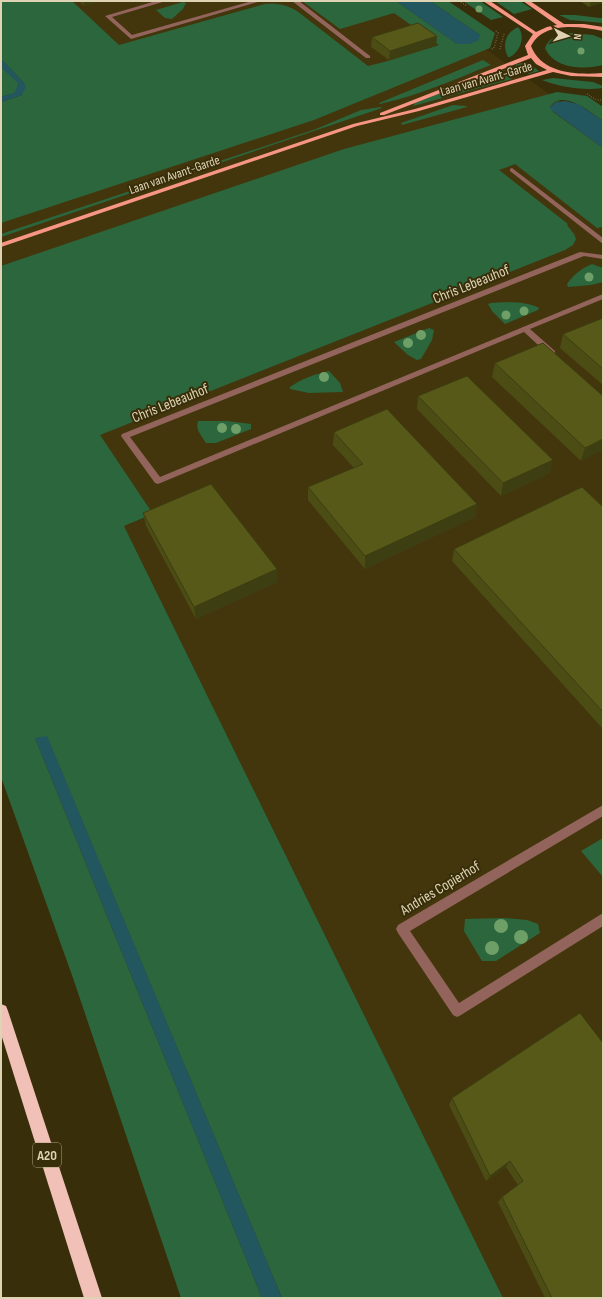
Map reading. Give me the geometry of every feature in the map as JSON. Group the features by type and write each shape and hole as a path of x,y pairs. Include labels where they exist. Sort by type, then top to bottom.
{"highway":[{"name":"A20","path":"1,1011 93,1298"}],"main road":[{"path":"486,1 536,34"},
{"path":"526,1 563,26"},
{"path":"602,76 580,76 553,70 540,64 531,56 529,51 529,42 536,34 548,29 563,26 580,25 603,30"},
{"name":"Laan van Avant-Garde","path":"356,125 409,102 531,56"},
{"name":"Laan van Avant-Garde","path":"1,245 356,125 424,108 553,70"}],"street":[{"path":"162,1 108,16 130,37 258,1"},
{"path":"295,1 368,58"},
{"path":"512,170 603,242"},
{"name":"Chris Lebeauhof","path":"603,257 583,254 125,436 158,481 603,296"},
{"path":"525,329 558,358"},
{"name":"Andries Copierhof","path":"603,810 402,929 458,1010 603,918"}],"shaded area":[{"path":"57,1 418,1 603,132 603,1298 503,1298 124,526 153,515 1,296 1,203"}],"green space":[{"path":"1,1 72,1 119,45 265,4 282,5 297,11 368,66 439,45 394,13 340,29 302,1 396,1 457,44 480,35 430,1 448,1 495,33 490,48 314,120 1,223 1,102 22,95 24,83 1,59"},
{"path":"463,1 480,1 503,17 491,20"},
{"path":"495,1 520,1 532,9 514,14"},
{"path":"183,2 186,3 183,9 172,19 165,18 156,10"},
{"path":"559,15 603,18 603,23 570,20"},
{"path":"518,27 522,35 521,44 514,55 508,57 505,48 506,40 510,33"},
{"path":"570,33 593,35 603,39 603,65 595,67 570,66 562,64 549,55 545,48 549,41 558,36"},
{"path":"483,60 491,65 422,92 394,101 379,103"},
{"path":"526,62 539,71 529,74 515,65"},
{"path":"1,67 19,83 15,93 1,97"},
{"path":"499,71 512,79 413,106 415,103"},
{"path":"553,78 593,82 603,86 603,88 572,88 556,85 542,80"},
{"path":"557,92 587,96 603,107 603,121 584,108 569,101 562,100 556,102 550,107 553,112 603,148 603,227 597,228 515,164 499,170 568,224 567,225 576,239 573,245 565,250 100,435 153,514 124,526 503,1298 282,1298 47,737 35,738 262,1298 181,1298 73,978 1,777 1,266 344,149"},
{"path":"453,105 467,107 402,125 401,123"},
{"path":"382,108 1,237 1,234 316,129 361,110"},
{"path":"592,264 603,268 603,282 591,285 568,287 567,284 575,275"},
{"path":"522,303 539,308 538,310 505,324 492,311 488,304"},
{"path":"429,328 434,330 432,340 421,359 417,360 408,355 394,342"},
{"path":"329,371 340,383 343,392 309,393 290,389 290,387 303,379"},
{"path":"198,421 227,421 251,424 251,429 216,443 206,443 198,430"},
{"path":"603,838 603,877 581,851"},
{"path":"504,918 527,920 538,924 540,933 496,961 482,961 464,931 465,919"}],"water":[{"path":"396,1 430,1 480,35 478,41 469,44 457,44"},
{"path":"1,59 26,87 22,95 1,102 1,97 14,93 19,84 1,67"},
{"path":"565,101 578,104 603,121 603,148 551,110 550,107 556,102"},
{"path":"47,736 282,1298 262,1298 35,738"}],"building":[{"path":"418,23 437,36 390,51 372,37"},
{"path":"603,318 603,369 563,334"},
{"path":"543,343 603,396 603,439 585,448 495,363"},
{"path":"467,376 553,460 503,483 418,396"},
{"path":"387,409 477,504 365,556 308,487 363,464 334,432"},
{"path":"211,484 277,569 194,607 143,513"},
{"path":"582,487 603,507 603,712 454,549"},
{"path":"580,1013 603,1043 603,1298 552,1298 502,1197 523,1181 510,1161 490,1176 452,1098"}]}
